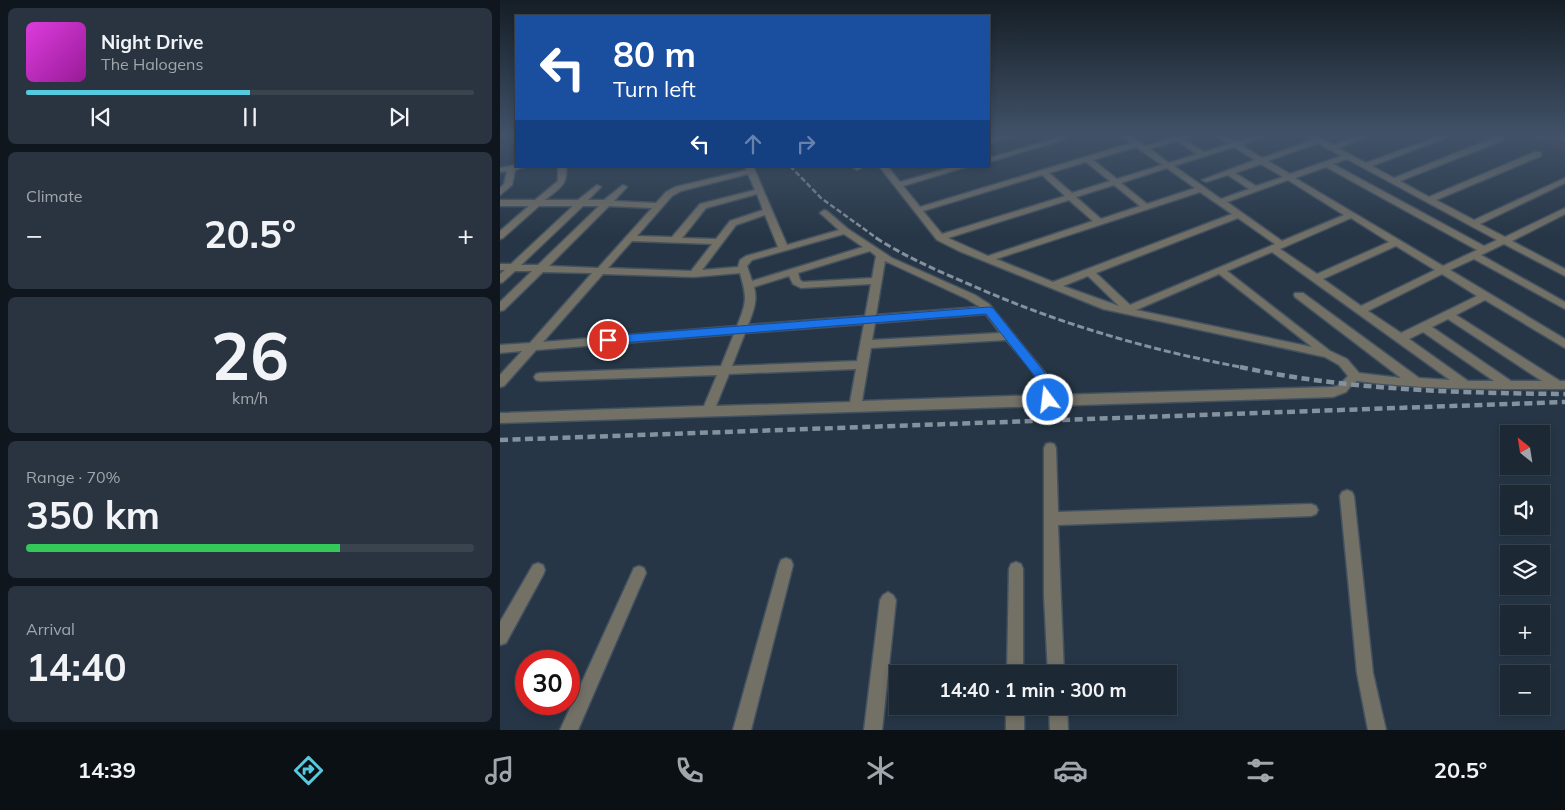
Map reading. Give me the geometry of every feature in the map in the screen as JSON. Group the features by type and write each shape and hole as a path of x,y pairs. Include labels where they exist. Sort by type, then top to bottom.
{"street":[{"path":"500,170 509,169"},
{"path":"500,193 508,184 510,169"},
{"path":"500,236 561,182 563,178 562,169"},
{"path":"750,169 784,249"},
{"path":"500,383 669,194 678,189 750,169"},
{"path":"885,169 940,238 1052,286 1107,307 1328,354"},
{"path":"929,169 934,175"},
{"path":"898,185 954,169"},
{"path":"918,210 1054,169"},
{"path":"1100,169 1146,207"},
{"path":"940,238 1154,169"},
{"path":"1173,169 1238,214 1317,278 1466,385"},
{"path":"1206,180 1236,169"},
{"path":"1276,169 1485,296 1563,341"},
{"path":"1220,202 1312,169"},
{"path":"1336,169 1484,250"},
{"path":"1372,169 1565,273"},
{"path":"1394,181 1424,169"},
{"path":"1429,200 1502,169"},
{"path":"1044,172 1100,223"},
{"path":"1228,172 1254,189"},
{"path":"1473,224 1565,180"},
{"path":"500,308 623,186"},
{"path":"500,280 597,187"},
{"path":"988,259 1200,189"},
{"path":"674,240 703,206 760,191"},
{"path":"500,210 504,203 657,206"},
{"path":"694,274 737,220 768,211"},
{"path":"1361,310 1565,211"},
{"path":"824,213 845,232 881,255 978,301 989,310 1047,386 1048,400"},
{"path":"1052,286 1238,214"},
{"path":"1126,310 1351,215"},
{"path":"708,411 751,300 742,264 745,260 845,232"},
{"path":"630,238 719,242"},
{"path":"1317,278 1396,242"},
{"path":"748,285 871,248"},
{"path":"855,406 881,255"},
{"path":"1474,255 1565,306"},
{"path":"500,267 694,274 744,270"},
{"path":"1220,270 1328,354 1343,362 1356,377"},
{"path":"1089,271 1126,310"},
{"path":"793,272 796,282 801,285 876,281"},
{"path":"1299,295 1416,382"},
{"path":"1401,338 1485,296"},
{"path":"500,349 989,310"},
{"path":"1448,314 1562,385"},
{"path":"1424,327 1508,385"},
{"path":"866,344 1010,336"},
{"path":"540,377 862,365"},
{"path":"500,418 1333,392 1342,389 1350,380 1356,377 1466,385 1562,385"},
{"path":"1050,448 1050,519 1056,665"},
{"path":"1347,496 1362,654 1368,694 1377,730"},
{"path":"1050,519 1310,510"},
{"path":"742,730 786,565"},
{"path":"1015,665 1016,569"},
{"path":"500,637 538,570"},
{"path":"570,730 639,573"},
{"path":"873,730 888,600"},
{"path":"1015,715 1015,730"},
{"path":"1058,715 1059,730"}],"railway":[{"path":"793,169 821,198 878,239"},
{"path":"876,238 934,269 1004,299 1072,324 1141,345 1246,368"},
{"path":"1240,367 1320,381 1402,389 1565,394"},
{"path":"500,440 1565,402"}],"route":[{"path":"608,340 989,310 1041,376 1047,386 1048,400"}]}
